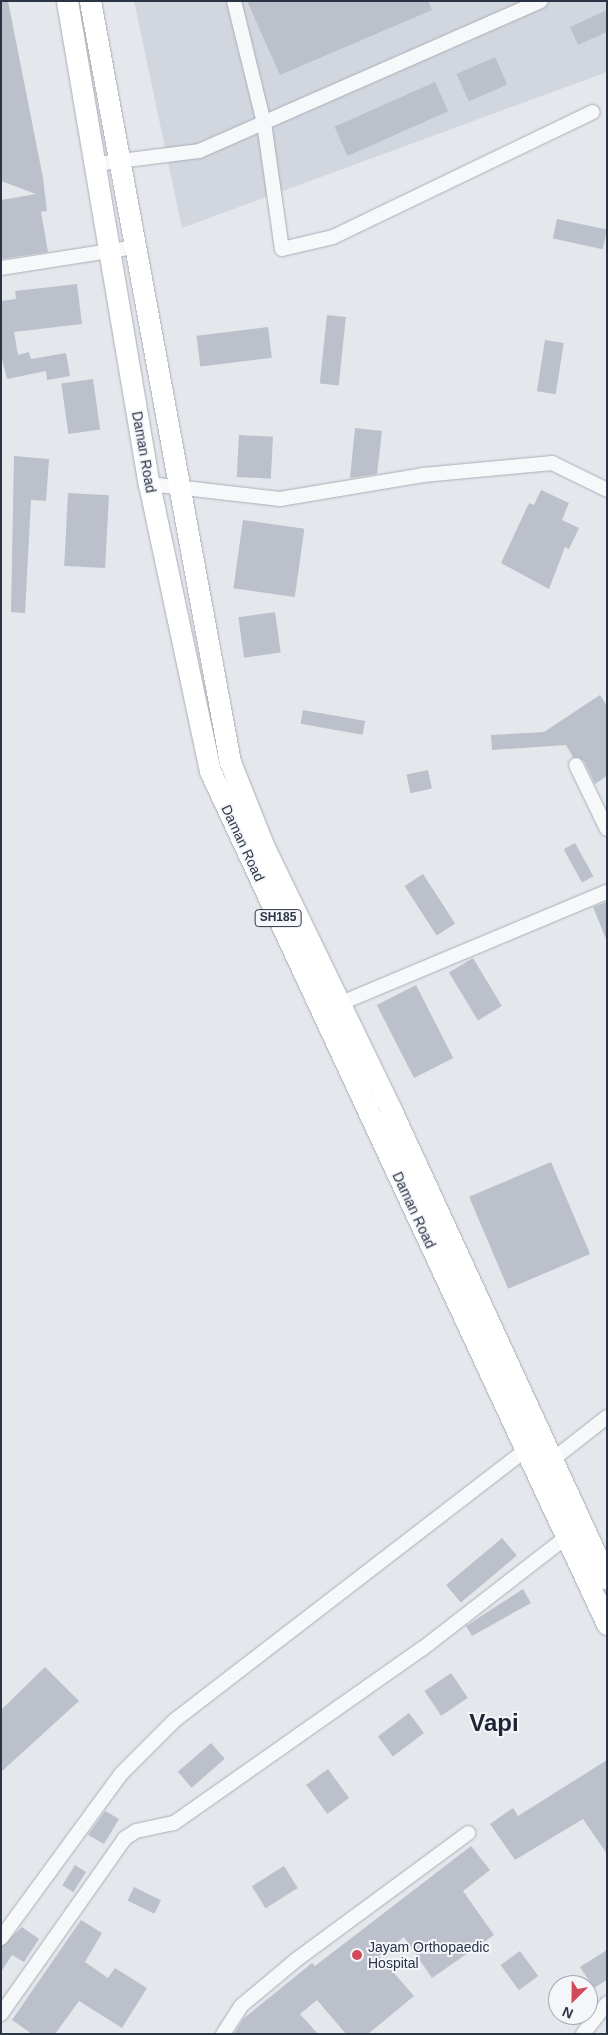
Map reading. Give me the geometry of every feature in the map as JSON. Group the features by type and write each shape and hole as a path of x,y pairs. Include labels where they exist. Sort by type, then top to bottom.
{"main road":[{"name":"Daman Road","path":"67,1 149,484 210,771 331,1008 530,1459 574,1532 607,1624"},
{"path":"90,1 230,762 331,1008 554,1462 574,1532 607,1579"}],"street":[{"path":"234,1 264,123 282,249 333,237 593,112"},
{"path":"96,164 199,151 540,1"},
{"path":"1,268 110,249 135,247"},
{"path":"149,484 280,498 423,475 552,463 607,490"},
{"path":"576,765 607,829"},
{"path":"331,1008 607,892"},
{"path":"1,1938 121,1774 175,1720 530,1459 554,1462 607,1416"},
{"path":"1,2014 125,1838 136,1831 174,1823 422,1649 574,1532"},
{"path":"223,2034 241,2006 296,1960 468,1833"},
{"path":"583,2034 607,2003"}],"shaded area":[{"path":"134,1 607,1 607,72 182,228"}],"building":[{"path":"1,1 8,1 43,178 47,211 41,212 48,252 1,259 1,200 36,194 1,181"},
{"path":"247,1 428,1 432,10 280,75"},
{"path":"607,10 607,32 578,45 570,27"},
{"path":"495,57 507,84 469,101 457,74"},
{"path":"435,82 448,111 348,156 335,127"},
{"path":"557,219 607,230 603,249 553,239"},
{"path":"77,284 82,324 14,332 18,355 29,352 31,359 66,353 70,376 47,380 46,371 7,379 1,355 1,301 16,299 15,291"},
{"path":"327,315 346,317 339,386 320,384"},
{"path":"268,327 272,358 200,367 197,336"},
{"path":"545,340 564,343 556,394 537,391"},
{"path":"93,379 100,430 68,434 61,383"},
{"path":"355,428 382,431 377,474 350,478"},
{"path":"239,435 273,437 271,479 237,477"},
{"path":"14,456 49,459 46,501 31,500 25,613 11,612"},
{"path":"541,490 569,503 562,520 579,528 569,549 565,547 549,589 501,563 529,503 534,505"},
{"path":"68,493 109,495 105,568 64,566"},
{"path":"243,520 304,529 295,597 233,588"},
{"path":"275,612 281,653 244,658 238,617"},
{"path":"600,695 607,706 607,776 595,784 584,761 573,757 566,745 492,750 491,735 544,732"},
{"path":"303,710 365,721 363,735 301,724"},
{"path":"428,770 432,789 410,793 406,775"},
{"path":"575,843 593,876 582,883 564,849"},
{"path":"423,874 455,923 437,935 405,886"},
{"path":"607,902 607,939 606,939 593,907"},
{"path":"473,958 502,1006 478,1020 449,972"},
{"path":"416,985 453,1058 414,1078 377,1005"},
{"path":"551,1162 590,1254 508,1289 469,1197"},
{"path":"502,1538 517,1556 461,1603 446,1585"},
{"path":"523,1589 531,1603 472,1636 466,1626"},
{"path":"45,1667 79,1701 1,1772 1,1710"},
{"path":"451,1673 468,1698 441,1716 424,1691"},
{"path":"409,1713 424,1733 393,1756 378,1736"},
{"path":"211,1743 225,1759 192,1788 178,1772"},
{"path":"607,1760 607,1854 583,1819 515,1860 490,1824 513,1808 518,1816"},
{"path":"328,1769 349,1798 327,1814 306,1785"},
{"path":"105,1811 119,1819 104,1844 88,1835"},
{"path":"471,1846 490,1870 463,1891 494,1935 432,1978 404,1937 379,1956 414,1996 368,2034 346,2034 317,2000 300,2014 318,2034 234,2034 243,2019 312,1963 315,1966"},
{"path":"75,1865 86,1872 73,1892 62,1885"},
{"path":"284,1866 298,1888 266,1908 252,1886"},
{"path":"134,1887 161,1900 154,1914 127,1900"},
{"path":"81,1920 102,1933 85,1962 108,1978 115,1968 147,1988 122,2028 79,2001 55,2034 32,2034 12,2020"},
{"path":"22,1927 39,1939 24,1962 12,1955 1,1972 1,1947"},
{"path":"607,1950 607,1980 598,1986 598,1975 585,1975 580,1967"},
{"path":"520,1951 538,1976 519,1990 501,1965"}],"place":[{"name":"Jayam Orthopaedic Hospital","path":"357,1955"}],"district":[{"name":"Vapi","path":"494,1723"}]}
